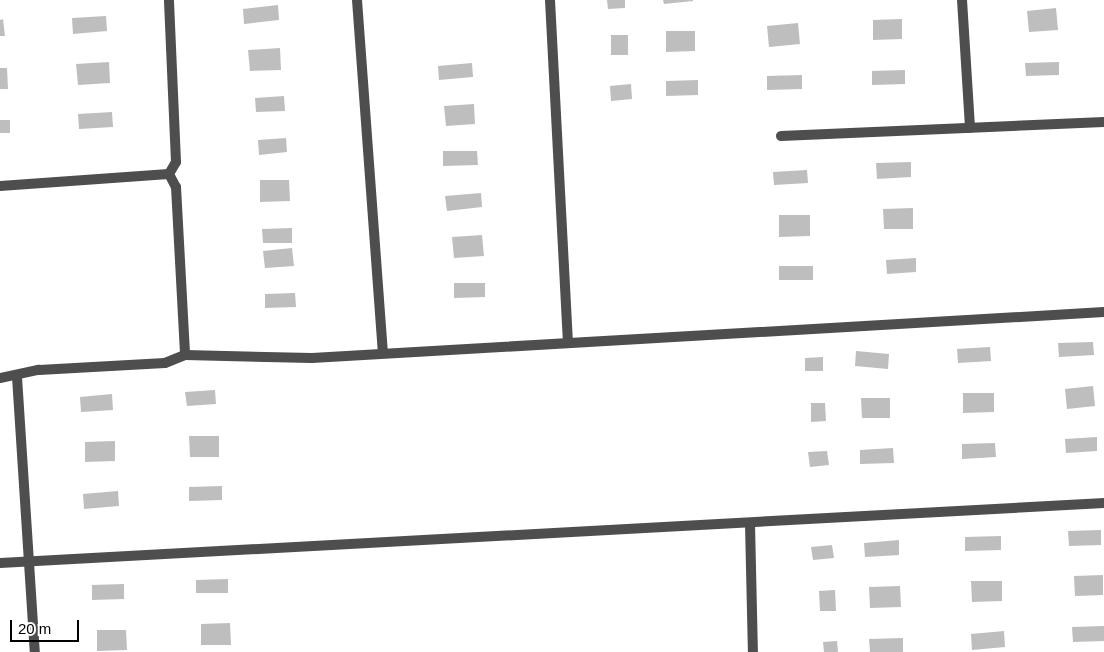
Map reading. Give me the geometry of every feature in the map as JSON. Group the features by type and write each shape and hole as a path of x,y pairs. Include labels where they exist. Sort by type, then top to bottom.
{"street":[{"path":"169,0 176,162 169,174"},
{"path":"357,0 382,352"},
{"path":"550,0 568,340"},
{"path":"962,0 970,128"},
{"path":"782,136 1104,122"},
{"path":"0,186 169,174"},
{"path":"169,174 176,188 185,355"},
{"path":"0,378 17,377 39,370 165,363 185,355 312,358 568,340 1104,312"},
{"path":"17,377 36,652"},
{"path":"0,563 750,524 1104,503"},
{"path":"750,524 753,652"}],"building":[{"path":"607,0 625,0 625,8 608,9"},
{"path":"663,0 693,0 693,1 664,4"},
{"path":"278,5 279,20 244,24 243,9"},
{"path":"1056,8 1058,30 1029,32 1027,11"},
{"path":"106,16 107,31 73,34 72,18"},
{"path":"3,19 5,36 0,36 0,20"},
{"path":"902,19 902,39 873,40 873,20"},
{"path":"798,23 800,44 769,47 767,26"},
{"path":"666,31 695,31 695,51 666,52"},
{"path":"611,35 628,35 628,55 611,55"},
{"path":"280,48 281,70 250,71 248,50"},
{"path":"109,62 110,83 78,85 76,64"},
{"path":"1059,62 1059,75 1026,76 1025,63"},
{"path":"472,63 473,77 439,80 438,66"},
{"path":"0,68 7,68 8,89 0,89"},
{"path":"905,70 905,84 872,85 872,71"},
{"path":"802,75 802,89 767,90 767,76"},
{"path":"698,80 698,95 666,96 666,81"},
{"path":"631,84 632,99 611,101 610,86"},
{"path":"284,96 285,111 256,112 255,98"},
{"path":"474,104 475,124 446,126 444,106"},
{"path":"112,112 113,127 79,129 78,114"},
{"path":"0,120 10,120 10,133 0,133"},
{"path":"286,138 287,152 259,155 258,140"},
{"path":"443,151 477,151 478,165 443,166"},
{"path":"911,162 911,177 877,179 876,163"},
{"path":"807,170 808,183 774,185 773,172"},
{"path":"260,180 289,180 290,201 260,202"},
{"path":"481,193 482,207 447,211 445,196"},
{"path":"913,208 913,229 884,229 883,209"},
{"path":"779,215 810,215 810,236 779,237"},
{"path":"292,228 292,243 263,243 262,229"},
{"path":"482,235 484,256 454,258 452,237"},
{"path":"292,248 294,266 265,268 263,251"},
{"path":"916,258 916,272 887,274 886,260"},
{"path":"779,266 813,266 813,280 779,280"},
{"path":"454,283 485,283 485,297 454,298"},
{"path":"295,293 296,307 265,308 265,294"},
{"path":"1093,342 1094,355 1059,357 1058,343"},
{"path":"990,347 991,361 958,363 957,349"},
{"path":"856,351 889,354 888,369 855,366"},
{"path":"823,357 823,371 805,371 805,358"},
{"path":"1093,386 1095,406 1067,409 1065,389"},
{"path":"215,390 216,404 187,406 185,392"},
{"path":"963,393 994,393 994,412 963,413"},
{"path":"112,394 113,410 81,412 80,397"},
{"path":"861,398 890,398 890,418 862,418"},
{"path":"811,403 825,403 826,421 811,422"},
{"path":"189,436 219,436 219,457 190,457"},
{"path":"1097,437 1097,451 1066,453 1065,439"},
{"path":"115,441 115,461 85,462 85,442"},
{"path":"995,443 996,457 962,459 962,444"},
{"path":"893,448 894,463 860,464 860,450"},
{"path":"827,451 829,465 810,467 808,452"},
{"path":"222,486 222,500 189,501 189,487"},
{"path":"118,491 119,506 84,509 83,494"},
{"path":"1101,530 1101,545 1069,546 1068,531"},
{"path":"1001,536 1001,550 965,551 965,537"},
{"path":"899,540 899,555 865,557 864,543"},
{"path":"832,545 834,558 813,560 811,547"},
{"path":"1103,575 1103,595 1075,596 1074,576"},
{"path":"228,579 228,593 196,593 196,580"},
{"path":"971,581 1002,581 1002,601 972,602"},
{"path":"124,584 124,599 92,600 92,585"},
{"path":"900,586 901,607 870,608 869,587"},
{"path":"835,590 836,611 820,611 819,591"},
{"path":"230,623 231,645 201,645 201,624"},
{"path":"1104,626 1104,641 1073,642 1072,627"},
{"path":"97,630 126,630 127,650 97,651"},
{"path":"1004,631 1005,647 972,650 971,634"},
{"path":"903,638 903,652 870,652 869,639"},
{"path":"837,641 838,652 824,652 823,642"}]}
